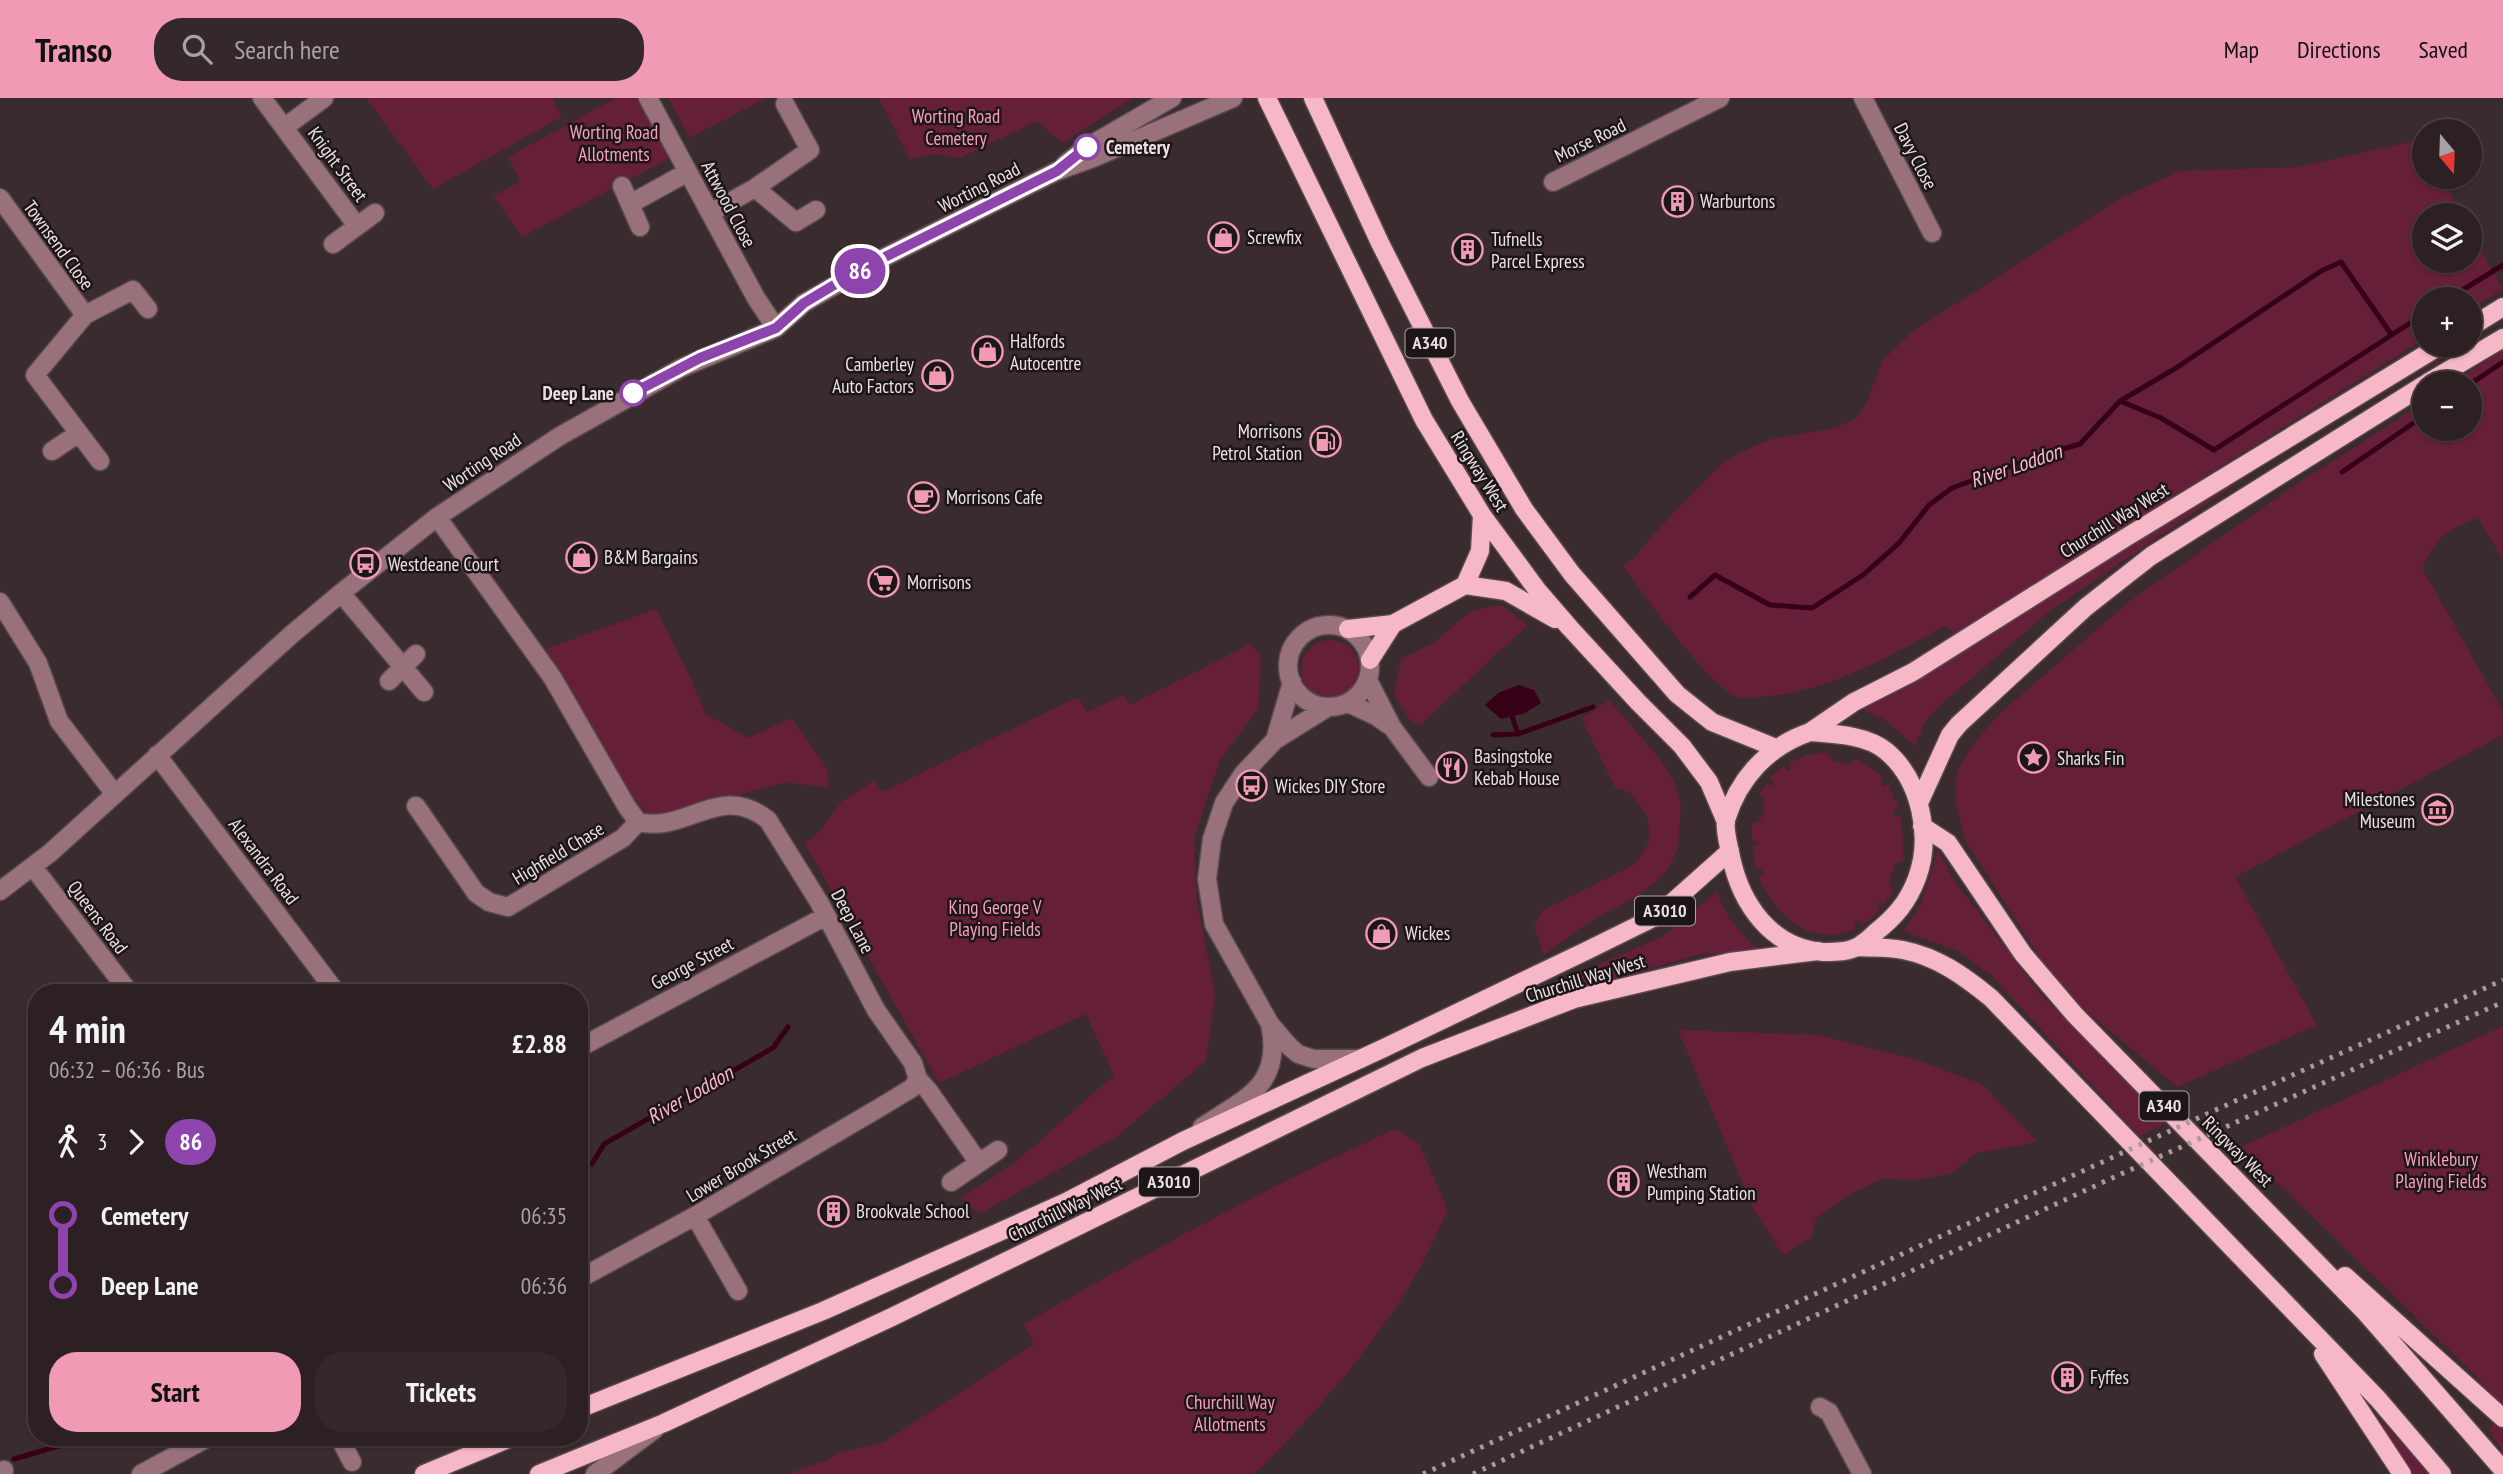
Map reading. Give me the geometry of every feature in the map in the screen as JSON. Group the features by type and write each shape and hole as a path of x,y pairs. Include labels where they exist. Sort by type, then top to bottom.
{"main road":[{"name":"Ringway West","path":"1267,98 1423,420 1482,515 1538,591 1570,628 1682,746 1709,782 1726,821"},
{"name":"Ringway West","path":"1313,98 1380,243 1460,401 1524,509 1572,573 1676,694 1712,722 1776,748"},
{"path":"2482,320 2503,307"},
{"path":"2447,371 2503,338"},
{"name":"Churchill Way West","path":"1810,732 1854,702 1913,672 2125,538 2421,357"},
{"path":"1919,803 1950,735 1958,724 2086,607 2151,556 2412,392"},
{"path":"1348,629 1393,624 1465,585 1480,551 1482,515"},
{"path":"1465,585 1506,592 1525,600 1570,628"},
{"path":"1370,660 1393,624"},
{"path":"1810,732 1852,736 1886,750 1910,781 1919,803 1924,846 1922,862 1909,898 1896,916 1858,947 1833,952 1793,945 1759,920 1737,883 1726,821 1743,782 1776,748 1787,740 1810,732"},
{"name":"Ringway West","path":"1922,826 1948,843 2023,954 2076,1015 2365,1313 2503,1470"},
{"name":"Churchill Way West","path":"588,1405 823,1311 1066,1202 1183,1141 1361,1059 1657,916 1730,851"},
{"name":"A340","path":"1858,947 1900,949 1933,958 1991,998 2378,1399 2442,1474"},
{"name":"Churchill Way West","path":"539,1474 664,1423 892,1317 1422,1058 1574,999 1717,965 1818,951"},
{"path":"2250,1193 2503,1418"},
{"path":"2298,1316 2402,1474"},
{"path":"430,1473 492,1446"}],"street":[{"name":"Knight Street","path":"262,98 357,226"},
{"name":"Knight Street","path":"285,127 324,98"},
{"name":"Attwood Close","path":"648,98 756,298 776,328"},
{"name":"Worting Road","path":"1057,171 1087,147 1172,98"},
{"name":"Morse Road","path":"1553,182 1720,98"},
{"name":"Davy Close","path":"1863,98 1932,233"},
{"name":"Worting Road","path":"0,891 33,867 341,593 437,517 603,410 691,363 776,328 804,303 857,273 1057,171 1093,159 1230,99"},
{"path":"710,214 755,188 810,150 785,104"},
{"path":"630,204 688,172"},
{"path":"622,186 640,227"},
{"path":"755,188 796,222 816,210"},
{"name":"Townsend Close","path":"0,198 85,315"},
{"name":"Knight Street","path":"333,244 375,213"},
{"name":"Townsend Close","path":"100,461 36,375 85,315 132,290 148,309"},
{"path":"52,451 79,433"},
{"path":"437,517 552,677 626,807 639,822"},
{"path":"341,593 424,692"},
{"path":"0,602 38,663 59,721 114,793"},
{"path":"1328,707 1307,701 1296,691 1288,668 1297,640 1308,631 1323,625 1348,629 1360,638 1370,660 1368,680 1360,695 1348,703 1328,707 1275,740 1243,774 1224,803 1212,839 1207,879 1214,924 1270,1024 1298,1054 1314,1059 1361,1059"},
{"path":"389,681 416,654"},
{"path":"1368,680 1392,727 1429,777"},
{"path":"1275,740 1292,682"},
{"path":"1348,703 1377,716 1392,727"},
{"name":"Alexandra Road","path":"157,755 330,984"},
{"name":"Highfield Chase","path":"416,806 476,893 489,902 508,907 623,838 639,822"},
{"name":"Deep Lane","path":"639,822 666,825 716,807 746,806 768,820 785,844 826,916 876,1010 913,1063 918,1079 933,1096 978,1163"},
{"name":"Queens Road","path":"33,867 123,984"},
{"name":"George Street","path":"588,1043 826,916"},
{"path":"1183,1141 1264,1082 1271,1068 1275,1045 1270,1024"},
{"name":"Lower Brook Street","path":"588,1274 695,1216 879,1108 912,1088 918,1079"},
{"path":"951,1182 999,1150"},
{"path":"695,1216 738,1292"},
{"path":"1820,1407 1829,1412 1862,1474"},
{"path":"595,1474 664,1423"},
{"path":"141,1474 192,1446"},
{"path":"344,1446 352,1462"}],"green space":[{"path":"366,98 552,98 562,117 433,189"},
{"name":"Worting Road Allotments","path":"616,98 640,98 671,157 522,237 493,196 520,182 508,157"},
{"path":"668,98 766,98 690,138"},
{"name":"Worting Road Cemetery","path":"879,98 1133,98 1062,143 1037,121 960,158 935,154 910,159"},
{"path":"2412,142 2412,189 2447,189 2455,203 2412,203 2412,273 2482,273 2482,252 2503,289 2482,302 2482,287 2412,287 2412,347 1954,634 1945,626 1853,673 1805,690 1741,698 1726,690 1695,659 1623,566 1635,557 1719,466 1737,454 1771,439 1836,428 1857,418 1867,402 1882,361 1913,331 2121,198 2180,171 2298,167"},
{"path":"2503,350 2503,560 2478,518 2444,536 2422,568 2503,711 2503,735 2235,877 2317,1025 2177,1087 2075,1002 2050,973 1965,840 1955,799 1957,772 1971,747 1999,714 2130,601 2288,490 2412,410 2412,441 2482,441 2482,371 2471,371"},
{"path":"2430,357 2443,357 2420,371 2412,371 2412,376 2265,464 2051,610 1945,701 1925,722 1915,746 1884,719 1862,709 1907,685 2256,462"},
{"path":"1501,605 1528,625 1420,725 1410,720 1394,695 1401,659 1433,643 1471,611"},
{"path":"656,609 705,713 748,738 791,718 827,768 829,788 785,782 652,819 621,784 540,651"},
{"path":"1330,640 1341,642 1354,653 1359,669 1357,680 1346,693 1330,698 1319,696 1306,685 1301,669 1303,658 1314,645"},
{"name":"King George V Playing Fields","path":"1250,644 1261,656 1258,709 1219,762 1194,839 1197,902 1215,995 1206,1061 1116,1137 980,1214 961,1198 1015,1163 1114,1075 1086,1014 939,1083 804,842 814,838 841,802 875,780 882,792 1078,697 1087,712 1123,695 1129,705"},
{"path":"1609,700 1660,759 1676,785 1681,806 1678,848 1671,864 1657,881 1636,897 1586,924 1544,955 1534,927 1542,911 1635,864 1650,840 1647,815 1629,792 1615,788 1582,719"},
{"path":"1827,752 1832,760 1848,764 1856,759 1869,766 1884,779 1880,783 1883,787 1888,783 1899,809 1893,811 1894,816 1901,815 1904,861 1895,864 1889,881 1893,892 1884,905 1879,902 1876,906 1880,910 1862,926 1859,920 1854,923 1856,929 1839,934 1809,931 1785,916 1758,876 1763,874 1762,869 1756,870 1752,846 1758,845 1758,841 1752,840 1752,824 1760,821 1763,815 1764,800 1759,795 1766,784 1771,786 1774,782 1769,779 1783,766 1787,771 1791,769 1788,763 1807,755"},
{"path":"1938,849 1951,876 2041,995 2168,1123 2139,1136 1991,975 1958,951 1903,931 1921,905"},
{"path":"1716,892 1729,918 1760,953 1701,954 1574,990 1569,977 1662,937"},
{"name":"Winklebury Playing Fields","path":"2503,1026 2503,1453 2489,1430 2495,1422 2481,1381 2241,1147"},
{"path":"1678,1030 1819,1035 1918,1060 1983,1085 2038,1142 1977,1153 1950,1174 1916,1180 1882,1179 1849,1195 1816,1218 1811,1238 1783,1255 1754,1210"},
{"name":"Churchill Way Allotments","path":"1395,1129 1419,1143 1448,1210 1414,1278 1375,1337 1317,1408 1254,1474 787,1474 825,1461 838,1453 884,1442 1034,1344 1024,1324 1207,1222"},
{"path":"2382,1421 2429,1474 2411,1474 2378,1425"}],"shaded area":[{"path":"1519,685 1534,690 1541,703 1525,713 1501,719 1485,705 1498,693"}],"waterway":[{"name":"River Loddon","path":"1690,597 1715,575 1770,605 1812,608 1863,575 1899,543 1929,505 1952,488 2035,457 2080,444 2120,401 2176,368 2321,271 2341,262 2391,334"},
{"path":"2467,287 2503,265"},
{"path":"2120,401 2161,418 2214,450 2412,322"},
{"path":"2482,376 2503,362"},
{"path":"2342,472 2412,424"},
{"name":"River Loddon","path":"1493,735 1518,734 1593,707"},
{"path":"1512,716 1518,734"},
{"name":"River Loddon","path":"592,1164 604,1144 773,1048 788,1027"},
{"name":"River Loddon","path":"14,1459 58,1446"}],"railway":[{"path":"1423,1474 2503,980"},
{"path":"1473,1474 2110,1179 2503,1002"}],"bus line":[{"name":"86","path":"633,393 700,358 776,328 804,303 834,285 1057,171 1087,147"}],"place":[{"name":"Cemetery","path":"1087,147"},
{"name":"Warburtons","path":"1677,201"},
{"name":"Screwfix","path":"1224,237"},
{"name":"Tufnells Parcel Express","path":"1468,250"},
{"name":"Halfords Autocentre","path":"987,352"},
{"name":"Camberley Auto Factors","path":"937,375"},
{"name":"Deep Lane","path":"633,393"},
{"name":"Morrisons Petrol Station","path":"1325,442"},
{"name":"Morrisons Cafe","path":"923,497"},
{"name":"B&M Bargains","path":"581,557"},
{"name":"Westdeane Court","path":"365,564"},
{"name":"Morrisons","path":"884,582"},
{"name":"Sharks Fin","path":"2034,758"},
{"name":"Basingstoke Kebab House","path":"1451,767"},
{"name":"Wickes DIY Store","path":"1252,786"},
{"name":"Milestones Museum","path":"2438,810"},
{"name":"Wickes","path":"1382,933"},
{"name":"Westham Pumping Station","path":"1624,1182"},
{"name":"Brookvale School","path":"833,1211"},
{"name":"Fyffes","path":"2067,1377"}]}
